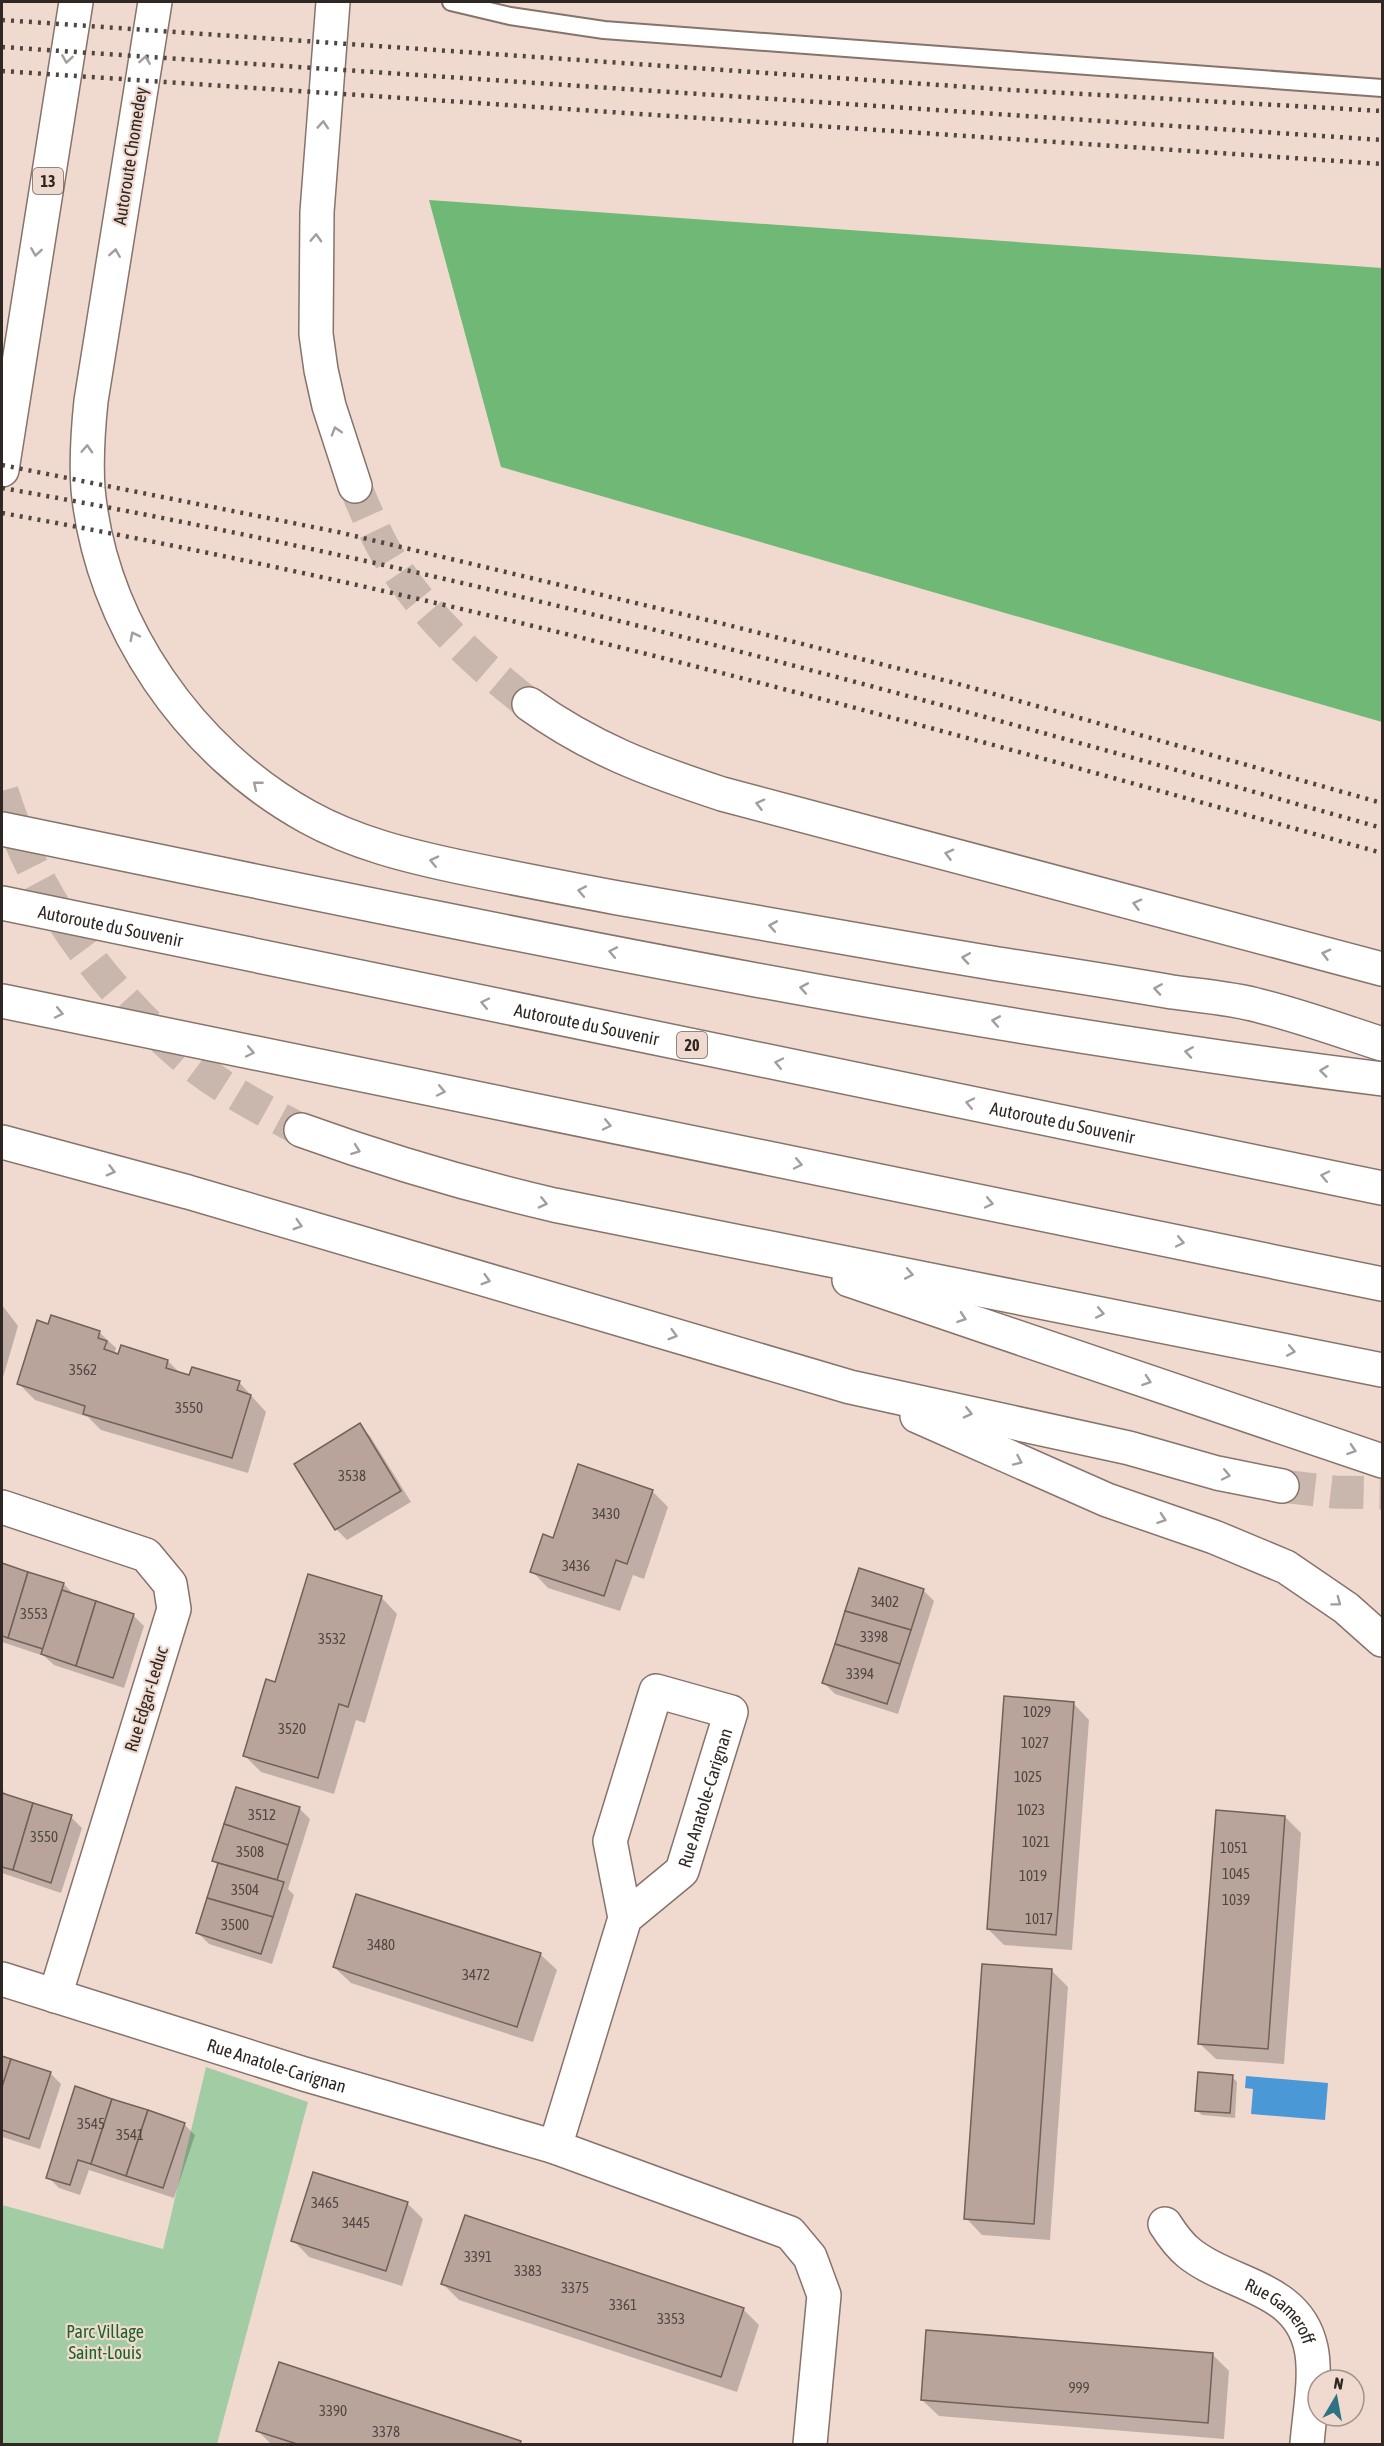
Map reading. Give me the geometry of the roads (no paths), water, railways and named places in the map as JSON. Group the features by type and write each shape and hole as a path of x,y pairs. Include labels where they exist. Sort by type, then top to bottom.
{"main road":[{"name":"13","path":"2,470 76,2"},
{"name":"Autoroute Chomedey","path":"155,2 91,401 87,459 88,491 94,524 112,586 132,633 148,662 189,721 236,767 267,792 298,812 343,835 376,846 492,874 819,934 1258,1005 1383,1044"},
{"path":"333,2 317,212 316,334 329,406 355,486"},
{"path":"529,704 573,734 622,759 722,794 1383,969"},
{"path":"2,829 751,979 1246,1062 1383,1078"},
{"name":"Autoroute du Souvenir","path":"2,903 1383,1188"},
{"path":"2,1001 1383,1284"},
{"path":"301,1130 399,1164 492,1191 1383,1370"},
{"path":"2,1142 189,1192 849,1387 1129,1448 1217,1473 1282,1486"},
{"path":"728,1239 1383,1461"},
{"path":"849,1387 1107,1500 1214,1537 1286,1567 1346,1608 1383,1640"},
{"name":"Rue Edgar-Leduc","path":"2,1508 146,1555 170,1584 174,1609 55,1996"},
{"name":"Rue Anatole-Carignan","path":"555,2147 625,1918 610,1841 656,1691 731,1712 682,1871 625,1918"},
{"name":"Rue Anatole-Carignan","path":"2,1979 304,2074 555,2147 790,2233 810,2256 824,2295 810,2445"},
{"name":"Rue Gameroff","path":"1165,2224 1177,2242 1190,2254 1278,2299 1294,2313 1305,2330 1311,2348 1313,2369 1307,2445"}],"lane":[{"path":"451,2 510,16 604,30 1383,88"}],"water":[{"path":"1246,2076 1328,2083 1325,2120 1251,2114 1253,2089 1245,2088"}],"tunnel":[{"path":"355,486 384,549 414,593 449,634 529,704"},
{"path":"2,791 15,829 51,901 97,968 123,999 151,1028 209,1077 301,1130"},
{"path":"1282,1486 1334,1492 1382,1493"}],"railway":[{"path":"2,20 1012,90 1382,111"},
{"path":"2,47 1382,140"},
{"path":"2,71 1382,164"},
{"path":"2,465 338,532 728,625 955,683 1382,803"},
{"path":"2,488 177,521 351,558 696,640 1040,732 1382,828"},
{"path":"2,513 177,546 351,584 696,666 868,711 1382,853"}],"park label":[{"name":"Parc Village Saint-Louis","path":"105,2341"}]}
